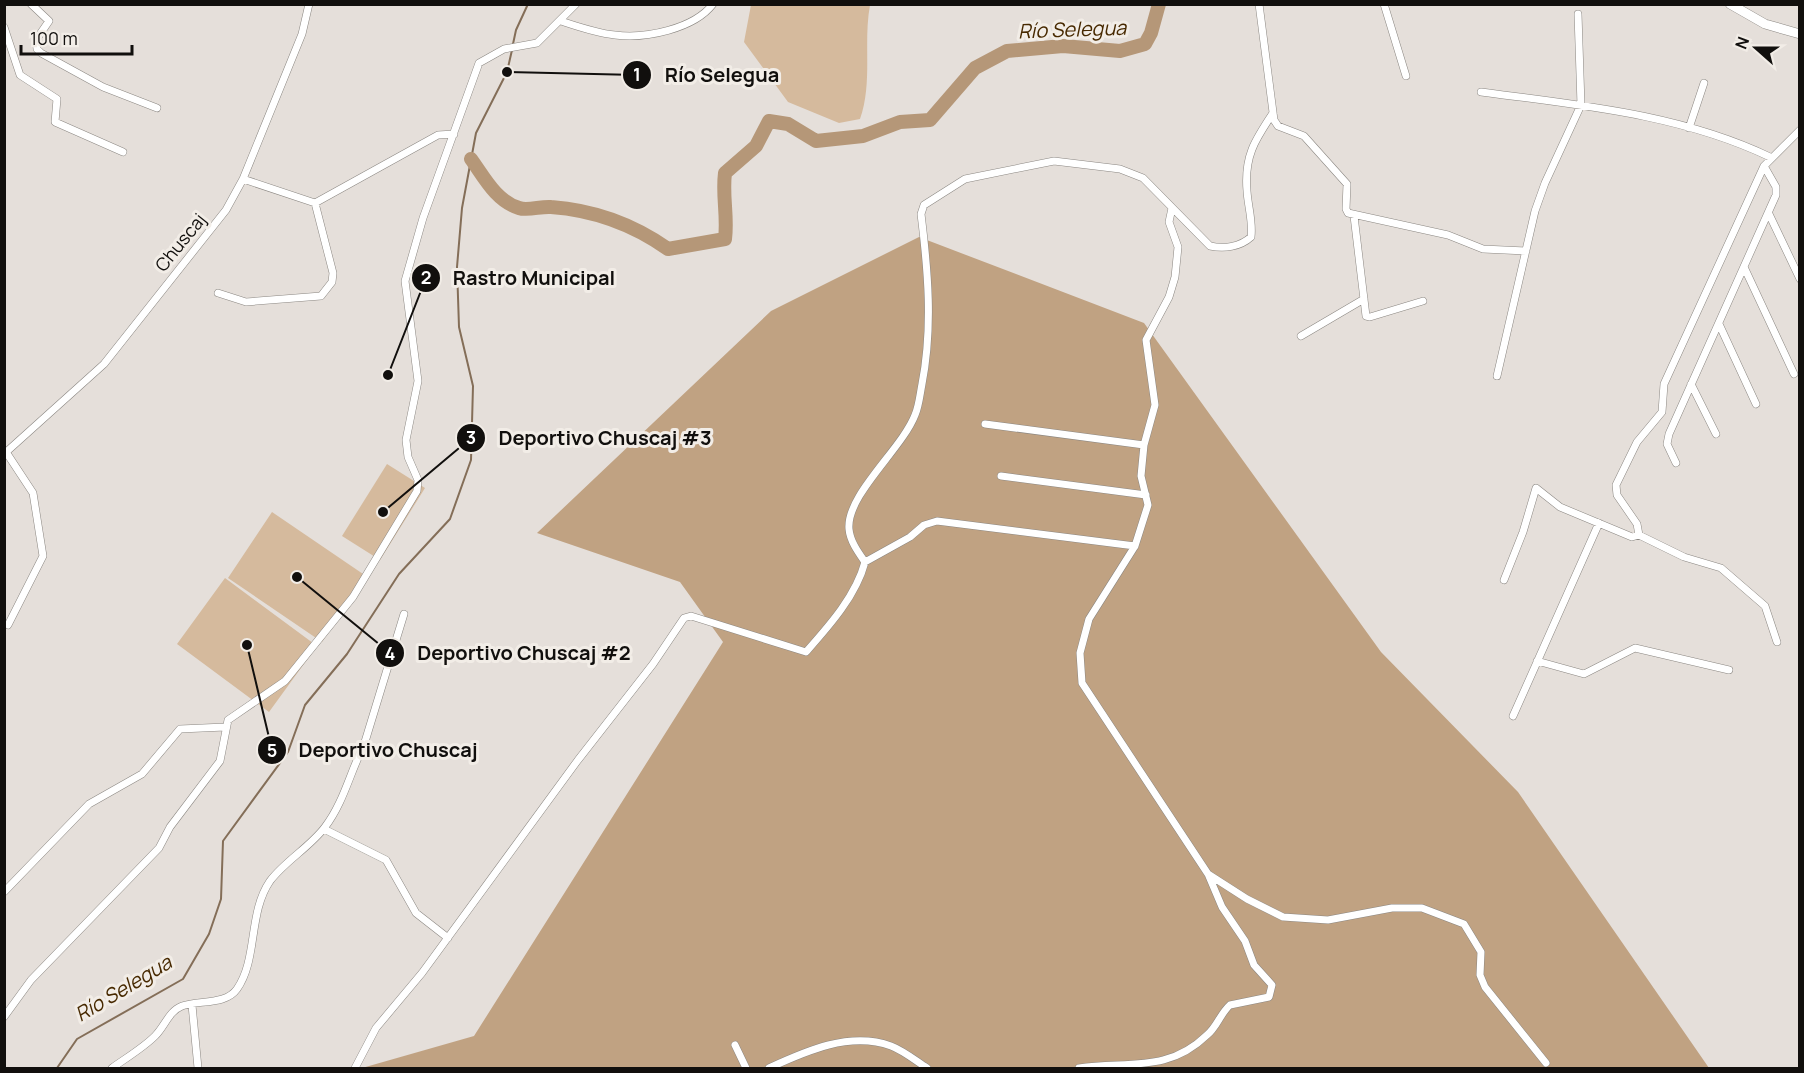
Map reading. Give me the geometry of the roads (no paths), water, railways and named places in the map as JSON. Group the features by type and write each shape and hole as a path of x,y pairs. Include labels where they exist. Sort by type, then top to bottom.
{"main road":[{"path":"1730,4 1765,24 1800,34"}],"street":[{"path":"32,4 49,21 36,40 36,49 103,87 157,108"},
{"name":"Chuscaj","path":"5,453 104,364 226,210 243,179 302,34 309,4"},
{"path":"4,1017 31,980 159,848 170,827 220,761 228,720 285,681 353,597 417,491 418,480 408,457 406,440 418,381 405,281 423,218 479,63 504,49 537,43 576,4"},
{"path":"561,21 618,36 636,35 691,24 713,4"},
{"path":"1259,4 1273,112 1278,126 1304,136 1347,184 1346,209 1354,216 1448,235 1483,249 1526,251"},
{"path":"1384,4 1406,76"},
{"path":"1497,376 1526,251 1545,183 1581,105 1578,14"},
{"path":"4,27 20,75 57,99 55,122 123,152"},
{"path":"1689,128 1704,83"},
{"path":"1481,92 1636,114 1689,128 1770,157"},
{"path":"865,562 855,547 849,529 851,514 856,498 890,458 916,415 927,355 928,279 921,214 924,204 965,179 1054,161 1120,169 1143,178 1210,246 1223,249 1246,242 1251,237 1252,227 1246,190 1247,156 1273,112"},
{"path":"1640,535 1637,524 1617,495 1616,485 1637,442 1662,412 1665,384 1764,166 1770,157 1800,130"},
{"path":"243,179 315,203 438,135 454,134"},
{"path":"1676,463 1667,440 1769,214 1776,187 1764,166"},
{"path":"218,293 246,302 321,296 325,293 333,273 315,203"},
{"path":"1079,1068 1101,1065 1142,1066 1188,1052 1209,1034 1230,1005 1269,997 1272,985 1254,965 1245,941 1222,907 1208,874 1082,683 1080,653 1089,619 1135,546 1148,505 1141,476 1144,445 1155,405 1146,340 1169,297 1178,263 1178,247 1169,222 1172,208"},
{"path":"1769,214 1800,279"},
{"path":"1354,216 1365,311 1371,317 1423,301"},
{"path":"1744,267 1794,374"},
{"path":"1301,336 1364,299"},
{"path":"1719,324 1756,404"},
{"path":"1691,384 1716,434"},
{"path":"985,424 1144,445"},
{"path":"5,453 33,493 43,556 8,625"},
{"path":"1000,476 1146,495"},
{"path":"1504,580 1523,532 1536,488 1539,488 1560,507 1632,537 1640,535 1684,557 1721,568 1765,606 1777,642"},
{"path":"355,1068 376,1028 410,989 578,760 653,664 684,618 691,616 806,652 842,607 861,578 865,562 910,537 924,525 937,521 1135,546"},
{"path":"1513,716 1599,523"},
{"path":"112,1068 155,1036 172,1012 183,1006 230,997 238,989 250,952 257,910 271,881 324,829 339,809 354,764 364,745 404,614"},
{"path":"1537,661 1584,674 1635,648 1729,670"},
{"path":"4,892 89,804 142,774 180,729 225,727"},
{"path":"324,829 386,860 416,913 448,938"},
{"path":"1208,874 1247,899 1283,917 1328,920 1392,908 1422,908 1464,924 1481,952 1480,975 1485,987 1546,1064"},
{"path":"192,1005 198,1068"},
{"path":"769,1068 801,1053 843,1041 868,1041 892,1047 927,1068"},
{"path":"735,1045 746,1068"}],"waterway":[{"name":"Río Selegua","path":"513,44 516,30 528,4"},
{"name":"Río Selegua","path":"471,159 497,194 519,208 551,207 598,215 627,226 668,249 725,239 725,173 756,146 769,121 788,124 816,141 863,136 900,122 930,120 975,68 1007,51 1063,46 1120,51 1145,44 1151,33 1159,4"},
{"name":"Río Selegua","path":"57,1068 77,1039 183,979 209,934 221,899 223,841 288,752 305,705 347,654 399,574 450,519 471,460 473,386 459,327 457,267 462,208 476,133 507,72 512,50"}],"place":[{"name":"Río Selegua","path":"507,72"},
{"name":"Rastro Municipal","path":"388,375"},
{"name":"Deportivo Chuscaj #3","path":"383,512"},
{"name":"Deportivo Chuscaj #2","path":"297,577"},
{"name":"Deportivo Chuscaj","path":"247,645"}]}
